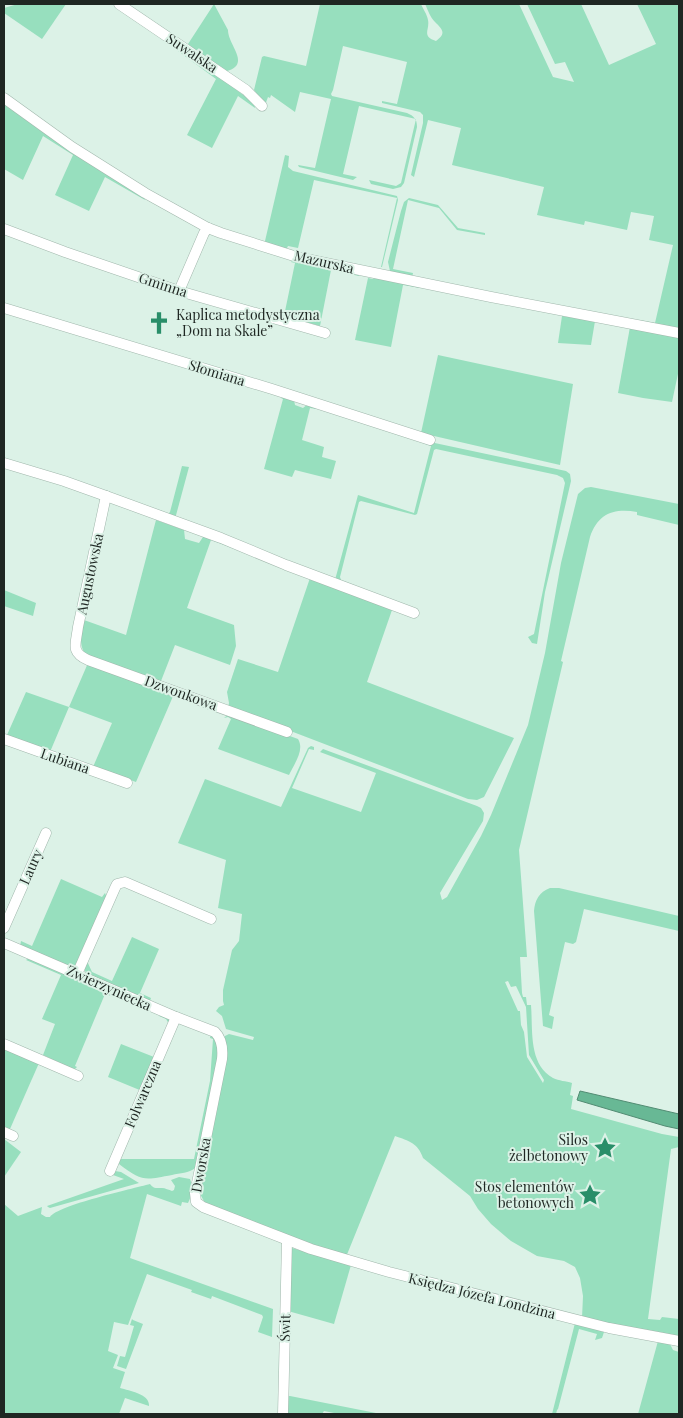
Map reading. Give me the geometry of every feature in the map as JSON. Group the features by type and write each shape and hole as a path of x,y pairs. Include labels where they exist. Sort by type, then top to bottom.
{"street":[{"name":"Suwalska","path":"119,4 246,90 262,106"},
{"name":"Mazurska","path":"4,98 72,147 145,193 208,228 263,247 297,256 679,333"},
{"path":"180,291 204,233 208,228"},
{"name":"Gminna","path":"4,229 180,291 325,333"},
{"name":"Słomiana","path":"4,308 281,392 430,440"},
{"path":"4,463 64,481 221,538 286,565 414,613"},
{"name":"Augustowska","path":"76,653 78,627 106,496"},
{"name":"Dzwonkowa","path":"76,653 88,660 287,732"},
{"name":"Lubiana","path":"4,739 127,783"},
{"name":"Laury","path":"4,928 46,833"},
{"path":"77,974 117,884 125,882 211,919"},
{"name":"Zwierzyniecka","path":"4,943 215,1032"},
{"name":"Folwarczna","path":"110,1171 176,1017"},
{"name":"Dworska","path":"215,1032 220,1038 222,1059 194,1193 196,1202 203,1207 287,1241"},
{"path":"4,1044 78,1076"},
{"name":"Księdza Józefa Londzina","path":"287,1241 398,1275 609,1328 679,1341"},
{"name":"Świt","path":"283,1414 287,1241"}],"shaded area":[{"path":"18,4 66,4 42,39 4,13 4,8"},
{"path":"214,4 228,30 238,60 237,65 232,69 223,72 188,44"},
{"path":"320,4 421,4 428,20 427,35 436,41 441,36 442,31 432,18 425,4 519,4 553,77 574,82 565,62 555,64 527,4 581,4 609,65 656,44 637,4 679,4 679,329 641,322 639,320 655,323 673,245 649,240 654,216 631,212 627,230 585,221 584,225 537,215 544,187 452,165 461,128 428,120 414,177 411,175 423,123 423,115 420,112 382,103 382,101 397,104 407,62 343,46 332,96 407,113 415,119 359,106 343,174 357,177 353,180 299,167 298,165 315,168 331,99 300,92 295,112 271,95 270,98 268,97 265,105 254,90 262,57 264,56 306,66"},
{"path":"180,50 194,61 201,63 254,103 255,108 238,96 212,148 187,135 216,79 178,51"},
{"path":"4,104 145,200 105,177 89,211 55,195 73,155 43,136 23,180 4,169"},
{"path":"416,120 417,127 404,183 401,187 393,189 371,184 369,180 396,186 401,183"},
{"path":"285,155 289,156 288,167 293,171 397,196 398,200 382,267 397,198 314,180 298,248 288,246 287,248 280,248 266,245 265,241"},
{"path":"409,198 438,205 458,228 485,233 485,235 457,230 439,208 408,200 393,269 413,273 412,278 390,271 388,262 401,211 404,202"},
{"path":"293,260 358,273 359,276 331,270 320,326 284,316 295,263 291,262"},
{"path":"375,277 419,286 420,288 403,285 391,347 355,340 368,278 373,279"},
{"path":"562,316 595,321 591,345 558,343"},
{"path":"630,327 679,335 679,369 672,402 618,393"},
{"path":"438,355 573,384 560,465 421,433"},
{"path":"283,395 294,400 295,405 303,408 308,404 317,409 310,408 302,440 324,447 322,457 336,461 331,479 295,470 292,477 264,469"},
{"path":"418,441 566,471 570,474 571,481 545,592 537,644 532,643 528,637 534,634 565,483 563,478 557,475 436,449 434,450 417,514 359,502 340,577 341,580 419,612 335,580 358,495 414,513 431,446"},
{"path":"182,466 189,467 175,519 160,512 161,510 168,514 170,512"},
{"path":"591,487 679,504 679,525 637,515 637,512 621,511 607,514 602,518 593,529 590,537 519,850 527,957 520,957 522,993 523,997 526,997 527,1005 531,1005 533,1045 539,1064 553,1078 572,1083 570,1095 573,1096 571,1109 679,1137 679,1147 671,1149 648,1319 660,1320 662,1317 679,1319 679,1336 582,1318 583,1296 580,1278 575,1267 564,1261 537,1256 511,1241 491,1224 470,1196 423,1158 416,1146 409,1141 395,1136 346,1257 311,1246 205,1203 199,1192 225,1036 229,1034 253,1040 254,1037 226,1029 222,1016 216,1011 224,1005 223,990 232,950 239,941 242,914 218,908 226,860 178,843 205,779 281,807 308,748 311,746 314,747 314,750 309,749 292,788 361,812 376,773 320,752 323,749 477,806 484,813 483,821 440,893 442,900 447,897 491,815 528,725 545,653 561,563 578,494 585,488","holes":["508,981 511,987 516,986 526,1007 529,1055 544,1080 543,1083 527,1057 520,1011 518,1011 505,982"]},
{"path":"156,520 184,530 185,539 199,543 203,537 209,537 248,554 211,540 187,608 234,625 236,646 230,665 175,645 161,681 85,654 81,637 84,620 126,635"},
{"path":"310,578 393,610 367,682 514,738 484,797 477,800 468,799 228,707 227,692 238,659 278,672"},
{"path":"4,590 36,603 33,616 4,606"},
{"path":"88,663 174,694 136,782 93,767 112,723 69,707"},
{"path":"26,692 69,707 50,752 7,735"},
{"path":"229,714 298,739 300,752 289,775 218,749 231,719 228,717 224,718"},
{"path":"61,879 102,897 105,893 107,898 74,968 20,946 21,941 32,946"},
{"path":"550,888 559,888 679,916 679,931 584,909 576,942 573,944 565,942 549,1015 554,1017 552,1029 543,1026 534,911 538,897"},
{"path":"132,937 159,949 140,993 151,998 150,1001 87,974 85,971 87,961 92,972 112,981"},
{"path":"30,957 115,994 114,997 105,994 75,1069 58,1064 58,1062 43,1055 55,1024 42,1019 61,975 26,960"},
{"path":"161,1013 168,1017 170,1024 142,1091 108,1077 121,1044 154,1057 169,1024 166,1019 159,1016"},
{"path":"211,1034 214,1036 219,1049 195,1168 187,1172 156,1178 144,1178 133,1174 119,1164 120,1159 194,1159 210,1081 213,1039 210,1038"},
{"path":"4,1049 39,1063 10,1129 4,1129"},
{"path":"580,1091 679,1114 679,1129 577,1100"},
{"path":"4,1139 21,1152 4,1177"},
{"path":"115,1171 121,1172 139,1183 50,1208 47,1206 124,1179 113,1175"},
{"path":"179,1177 190,1179 192,1191 188,1203 182,1202 181,1206 147,1194 130,1258 273,1309 272,1337 258,1332 262,1315 212,1296 211,1299 191,1292 192,1290 147,1274 128,1325 114,1322 108,1351 118,1355 113,1368 125,1372 120,1388 143,1396 149,1406 125,1398 119,1414 4,1414 4,1204 18,1216 42,1207 41,1214 50,1217 66,1207 150,1184 155,1188 172,1191 175,1186 171,1180"},
{"path":"292,1248 351,1265 334,1324 288,1311"},
{"path":"132,1319 143,1324 126,1369 117,1366 120,1356 125,1357 134,1326 130,1325"},
{"path":"575,1323 604,1332 602,1338 595,1340 597,1334 579,1329 558,1409 556,1414 552,1414"},
{"path":"658,1341 670,1344 673,1350 679,1352 679,1414 638,1414"},
{"path":"286,1396 381,1414 339,1414 324,1411 322,1414 287,1414"}],"place":[{"name":"Kaplica metodystyczna „Dom na Skale”","path":"159,323"},
{"name":"Silos żelbetonowy","path":"605,1148"},
{"name":"Stos elementów betonowych","path":"590,1195"}]}
